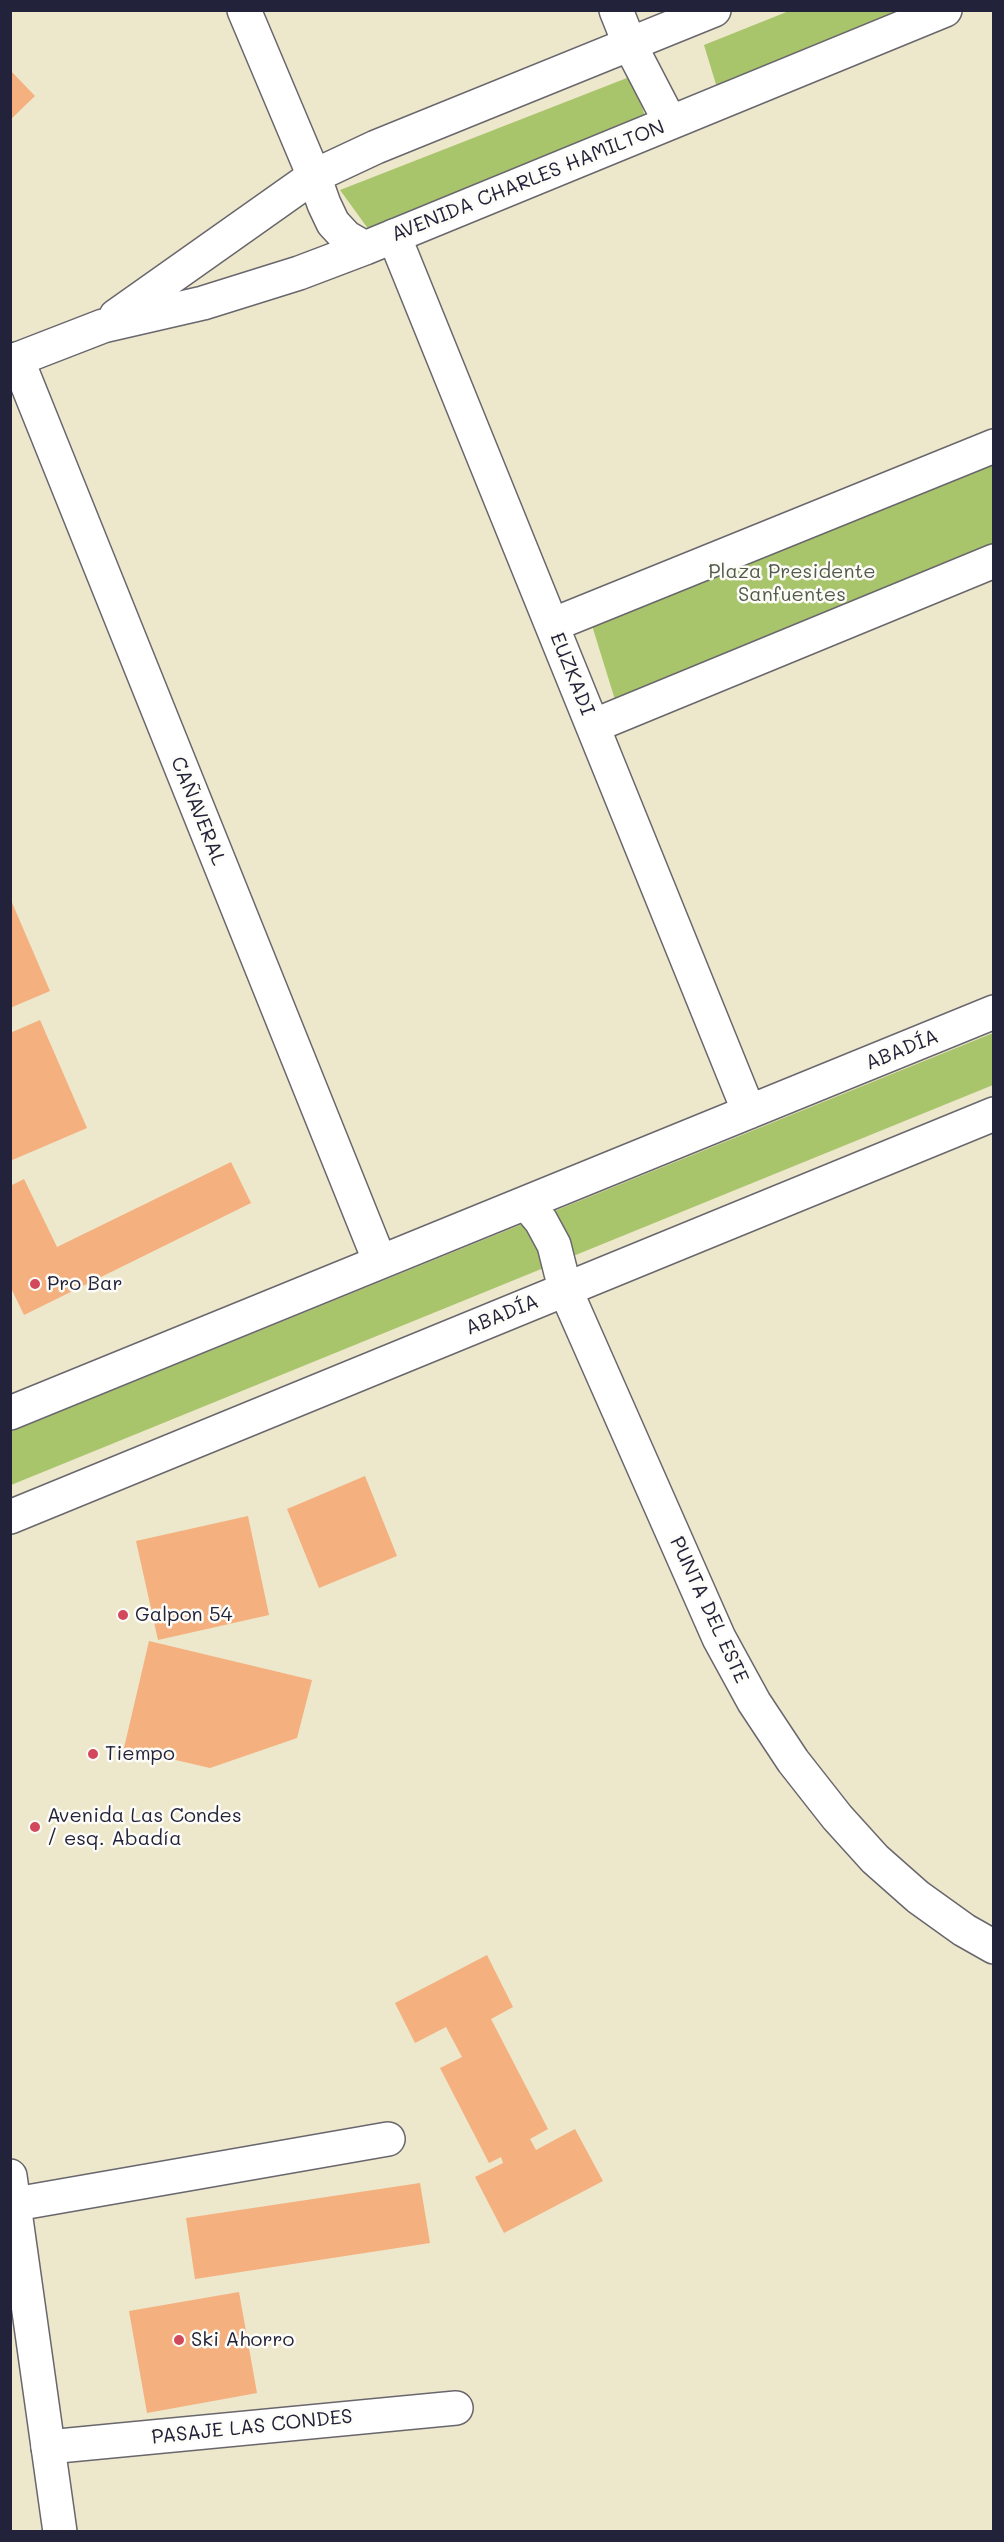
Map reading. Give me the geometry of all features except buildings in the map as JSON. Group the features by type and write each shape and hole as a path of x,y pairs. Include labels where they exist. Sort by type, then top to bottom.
{"street":[{"path":"244,10 333,223 346,237 379,242"},
{"path":"616,10 630,45 670,122"},
{"name":"AVENIDA CHARLES HAMILTON","path":"103,326 315,176 376,147 714,10"},
{"name":"AVENIDA CHARLES HAMILTON","path":"14,360 103,326 203,303 299,273 945,10"},
{"name":"EUZKADI","path":"379,242 552,626 749,1112"},
{"name":"CAÑAVERAL","path":"14,360 380,1262"},
{"path":"552,626 993,446"},
{"path":"593,726 993,561"},
{"name":"ABADÍA","path":"10,1413 993,1012"},
{"name":"ABADÍA","path":"10,1517 993,1114"},
{"name":"PUNTA DEL ESTE","path":"526,1203 541,1221 554,1245 566,1289 719,1638 754,1702 800,1770 837,1817 876,1859 918,1897 964,1930 993,1947"},
{"path":"60,2532 12,2195 388,2139"},
{"name":"PASAJE LAS CONDES","path":"48,2447 456,2408"}],"green space":[{"path":"789,11 913,11 718,91 704,45"},
{"path":"632,76 645,116 369,230 340,190"},
{"name":"Plaza Presidente Sanfuentes","path":"993,454 993,549 616,703 590,619"},
{"path":"993,1033 993,1085 11,1485 10,1432"}],"place":[{"name":"Pro Bar","path":"35,1284"},
{"name":"Galpon 54","path":"123,1615"},
{"name":"Tiempo","path":"93,1754"},
{"name":"Avenida Las Condes / esq. Abadía","path":"35,1827"},
{"name":"Ski Ahorro","path":"179,2340"}]}
